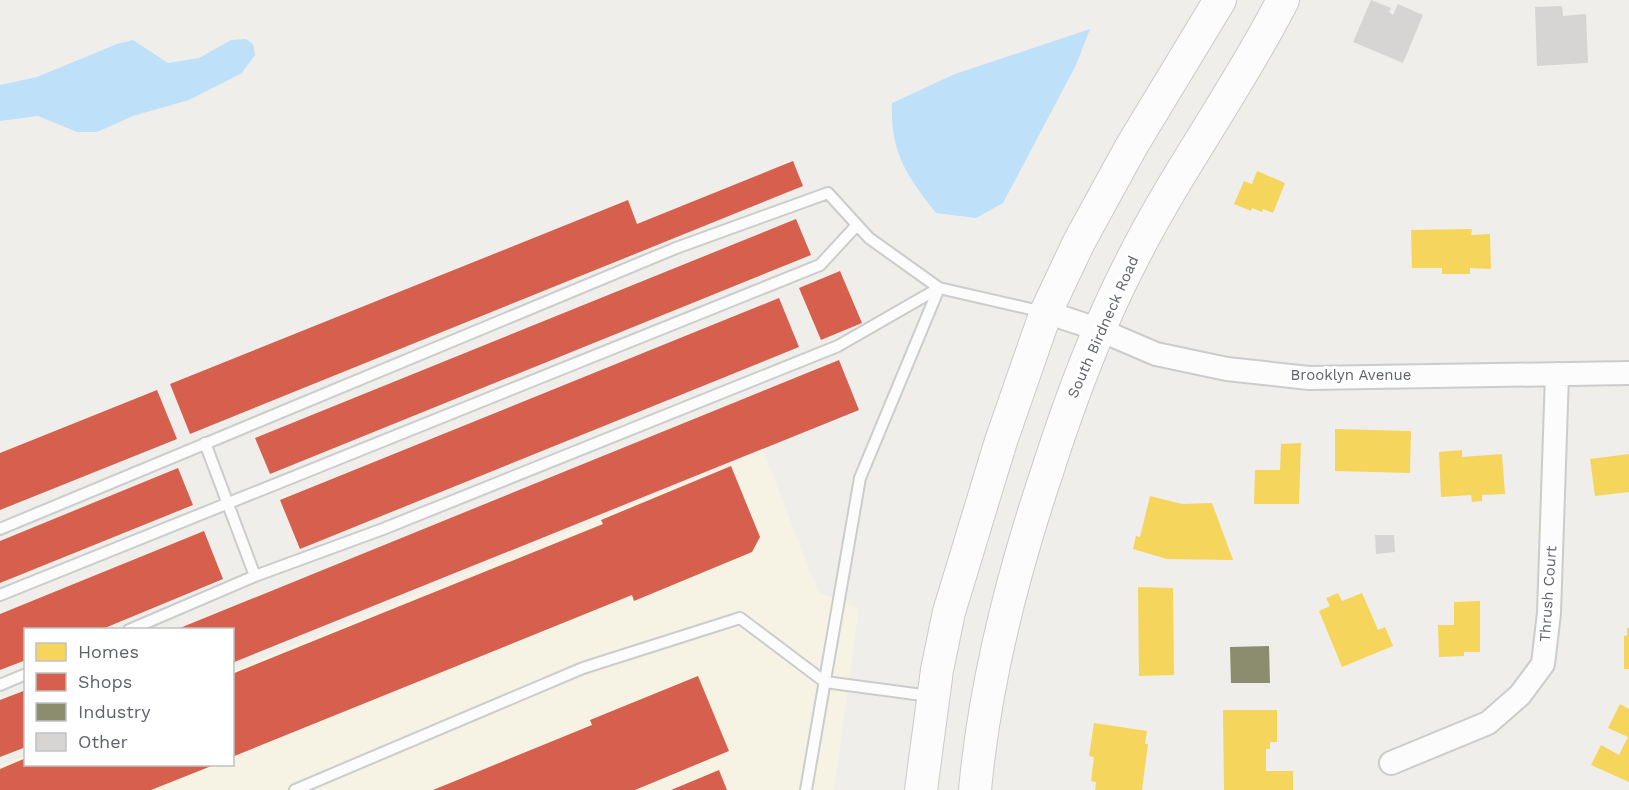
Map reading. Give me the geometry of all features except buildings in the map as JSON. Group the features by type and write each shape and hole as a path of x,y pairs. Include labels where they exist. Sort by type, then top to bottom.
{"main road":[{"path":"921,790 933,697 950,612 1001,441 1046,312 1080,242 1131,147 1220,0"},
{"name":"South Birdneck Road","path":"975,790 978,753 997,651 1018,558 1077,381 1131,261 1162,205 1233,91 1283,0"}],"street":[{"name":"Brooklyn Avenue","path":"1046,312 1100,330 1156,354 1227,369 1309,378 1629,373"},
{"name":"Thrush Court","path":"1391,763 1488,723 1520,694 1542,664 1549,613 1557,374"}],"lane":[{"path":"0,528 676,248 828,193 868,238 939,288 1046,312"},
{"path":"0,595 820,265 856,225"},
{"path":"134,628 255,576 383,529 838,346 939,288"},
{"path":"806,790 860,478 939,288"},
{"path":"205,443 255,576"},
{"path":"295,790 584,668 740,618 825,682 933,697"},
{"path":"0,685 24,675"}],"shaded area":[{"path":"763,450 818,592 859,608 834,790 0,790 0,766 24,755 24,766 234,766 234,670"}],"water":[{"path":"1090,29 1076,65 1003,203 976,218 936,213 902,163 894,136 892,103 955,74"},
{"path":"246,39 253,44 255,55 242,73 189,100 133,116 97,132 77,132 38,116 0,121 0,85 37,77 117,44 133,40 168,63 199,58 231,40"}]}
